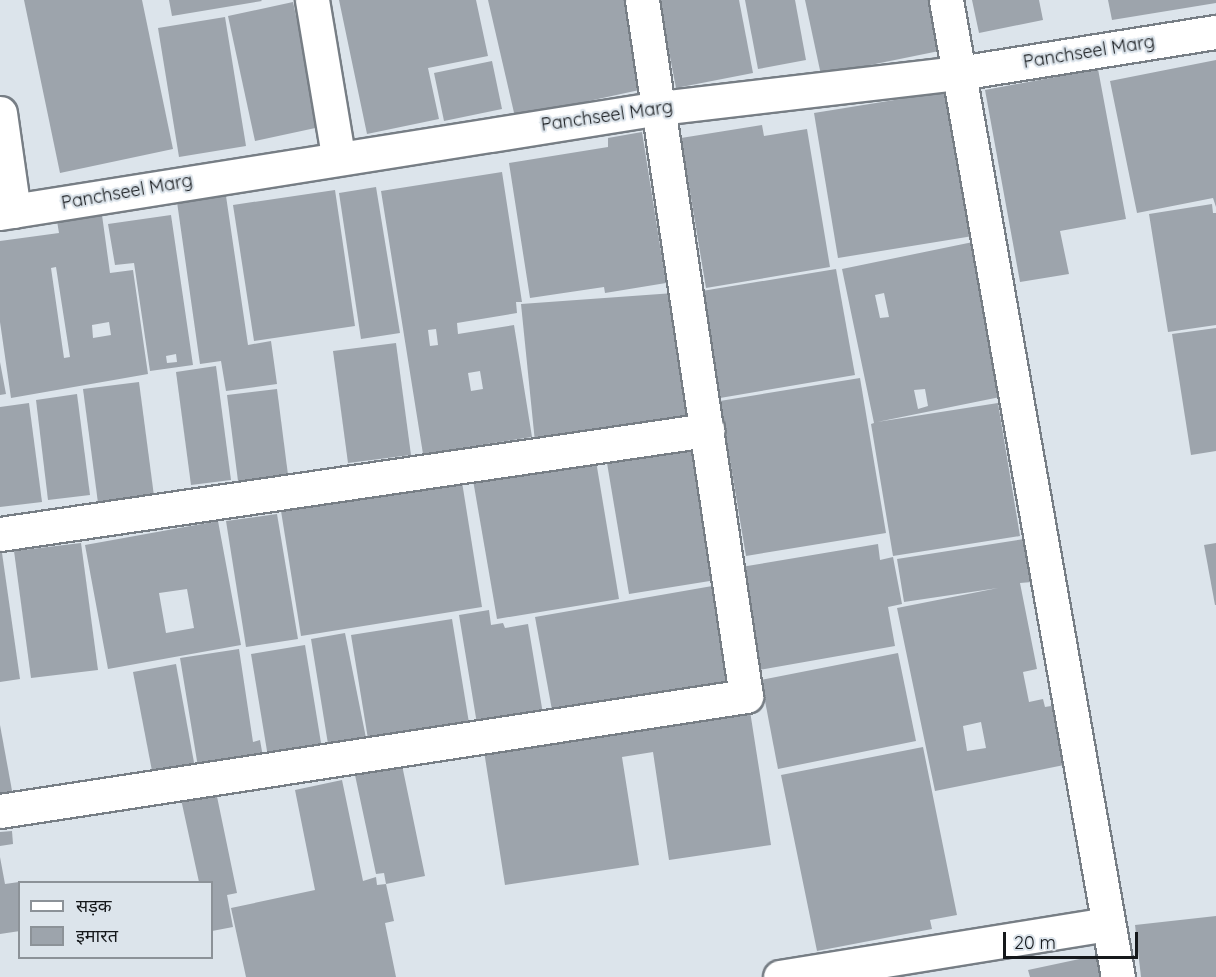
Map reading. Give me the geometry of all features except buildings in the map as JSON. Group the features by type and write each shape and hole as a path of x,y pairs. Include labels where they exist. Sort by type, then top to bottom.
{"street":[{"path":"312,0 338,156"},
{"path":"0,811 746,696 660,108 642,0"},
{"path":"946,0 1118,977"},
{"name":"Panchseel Marg","path":"7,212 338,156 660,108 959,73 1216,32"},
{"path":"0,113 7,212"},
{"path":"0,534 707,429"},
{"path":"780,977 1107,924"}]}
